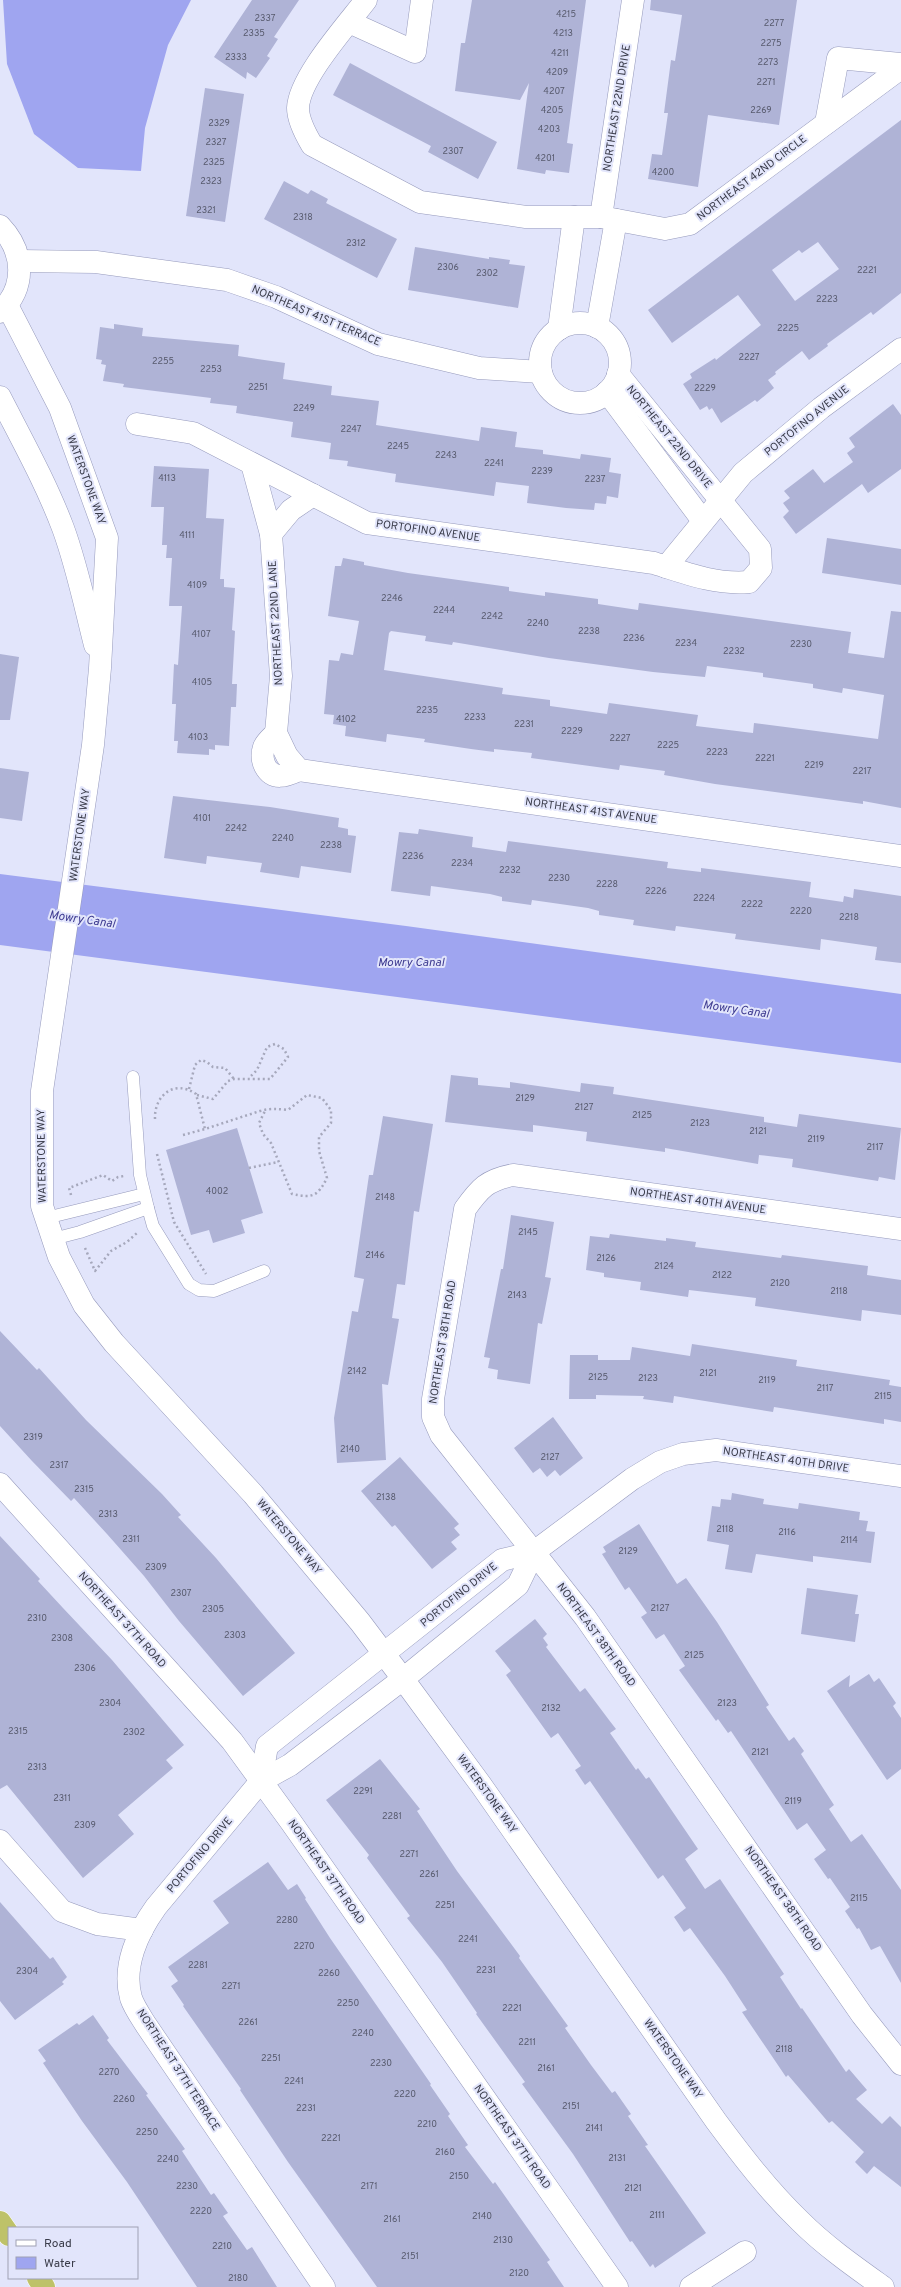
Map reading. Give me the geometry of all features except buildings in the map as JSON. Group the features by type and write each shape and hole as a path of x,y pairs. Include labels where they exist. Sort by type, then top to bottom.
{"highway":[{"path":"0,2222 8,2234"}],"street":[{"name":"NORTHEAST 42ND CIRCLE","path":"366,0 319,62 303,88 298,109 304,129 312,145 420,202 526,218 608,218 665,229 690,224 901,68"},
{"path":"349,22 415,52 422,0"},
{"name":"NORTHEAST 22ND DRIVE","path":"597,327 633,0"},
{"path":"826,123 838,58 901,64"},
{"path":"559,329 574,217"},
{"path":"0,226 13,242 19,260 18,284 3,308"},
{"name":"NORTHEAST 41ST TERRACE","path":"19,260 96,262 227,280 276,297 378,344 479,368 541,372"},
{"name":"WATERSTONE WAY","path":"3,308 60,408 107,538 100,668 93,745 42,1091 42,1206 59,1257 84,1305 114,1343 253,1494 403,1679 481,1785 716,2121 756,2175 800,2222 852,2265 883,2287"},
{"path":"584,323 597,327 607,333 618,352 620,363 612,383 597,399 586,403 574,403 553,393 545,383 541,372 540,360 543,348 549,337 559,329 571,324 584,323"},
{"name":"PORTOFINO AVENUE","path":"666,567 743,473 803,423 901,349"},
{"name":"NORTHEAST 22ND DRIVE","path":"612,383 720,500"},
{"name":"NORTHEAST 22ND DRIVE","path":"612,383 703,521"},
{"name":"WATERSTONE WAY","path":"0,397 40,476 63,528 76,569 100,668"},
{"name":"PORTOFINO AVENUE","path":"137,424 193,433 367,523 654,563 729,584 749,582 761,568 760,549 720,500"},
{"name":"NORTHEAST 22ND LANE","path":"252,464 271,534 281,676 276,733 293,763"},
{"path":"271,534 291,510 313,495"},
{"name":"NORTHEAST 41ST AVENUE","path":"293,763 901,856"},
{"name":"NORTHEAST 40TH AVENUE","path":"495,1179 512,1175 901,1229"},
{"name":"NORTHEAST 38TH ROAD","path":"495,1179 479,1189 465,1209 433,1399 432,1417 441,1435 584,1617 862,2015 901,2064"},
{"name":"NORTHEAST 40TH DRIVE","path":"534,1552 632,1479 660,1462 683,1454 716,1450 901,1476"},
{"name":"NORTHEAST 37TH ROAD","path":"0,1484 232,1742 617,2287"},
{"name":"PORTOFINO DRIVE","path":"261,1781 267,1746 502,1560 534,1552"},
{"name":"PORTOFINO DRIVE","path":"142,1930 156,1907 261,1781 290,1765 403,1679 518,1585 534,1552"},
{"path":"0,1841 62,1911 97,1924 142,1930"},
{"name":"NORTHEAST 37TH TERRACE","path":"142,1930 132,1953 129,1974 131,1998 146,2025 324,2287"},
{"path":"690,2287 745,2252"}],"lane":[{"path":"133,1077 140,1175 144,1194 153,1226 189,1284 199,1290 214,1291 264,1271"},
{"path":"46,1218 144,1194"},
{"path":"53,1238 80,1232 148,1208"}],"path":[{"path":"155,1124 154,1110 162,1095 176,1088 189,1089 196,1094 213,1099 228,1081 249,1078 270,1079 288,1057 284,1049 275,1044 267,1047 257,1070 249,1078"},
{"path":"189,1089 195,1065 201,1060 207,1062 213,1067 225,1068 234,1079"},
{"path":"196,1094 205,1129"},
{"path":"183,1135 266,1109 288,1110 307,1095 322,1098 331,1110 331,1123 319,1137 319,1151 327,1178 320,1192 308,1197 292,1194 271,1143 263,1134 260,1123 266,1109"},
{"path":"156,1152 174,1222 200,1262 214,1291"},
{"path":"249,1168 278,1162"}],"water":[{"path":"3,0 191,0 168,45 145,128 141,171 78,168 34,134 7,64"},
{"name":"Mowry Canal","path":"0,874 406,926 901,994 901,1063 0,945"}]}
